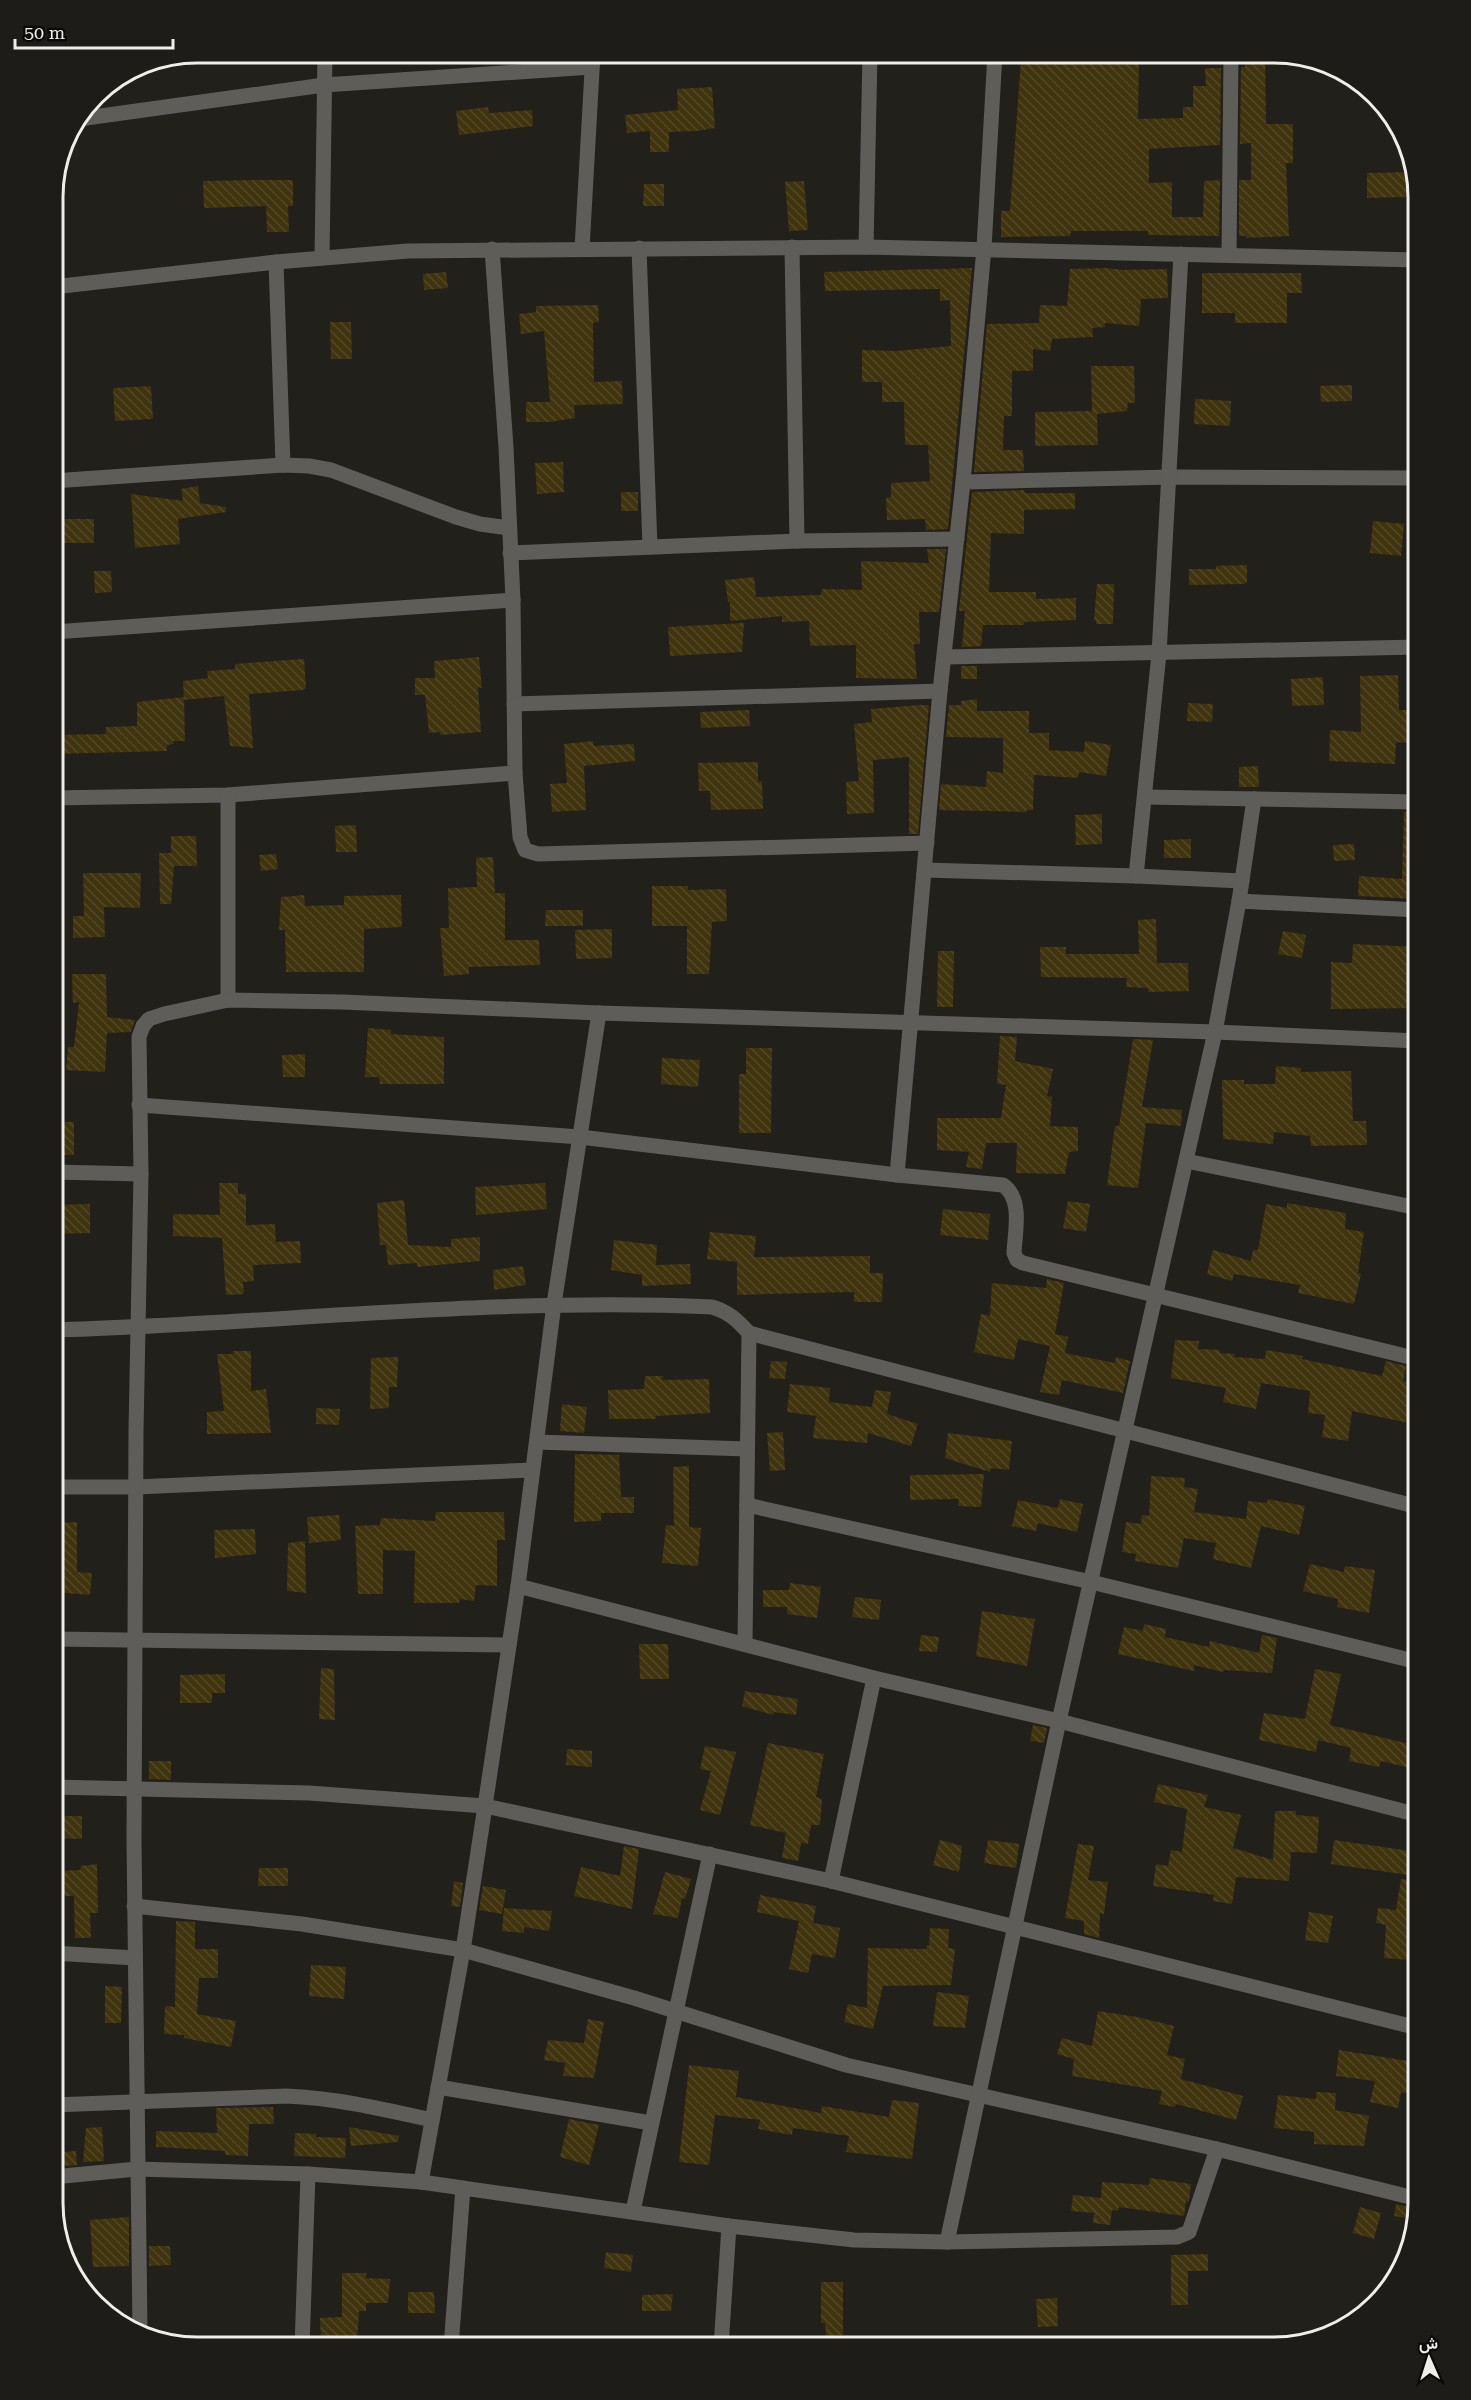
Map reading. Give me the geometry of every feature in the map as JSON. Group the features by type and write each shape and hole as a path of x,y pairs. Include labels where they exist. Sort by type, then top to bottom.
{"street":[{"path":"322,258 324,63"},
{"path":"91,116 324,85 560,63"},
{"path":"582,249 592,63"},
{"path":"866,247 870,63"},
{"path":"897,1175 940,691 963,482 984,248 994,63"},
{"path":"1229,255 1231,63"},
{"path":"792,247 797,542"},
{"path":"639,248 650,547"},
{"path":"63,286 322,258 408,251 492,249 984,248 1408,260"},
{"path":"492,249 513,600 515,773 520,837 525,850 538,854 927,843"},
{"path":"1137,876 1159,654 1171,477 1181,254"},
{"path":"276,262 284,465"},
{"path":"63,480 284,465 309,466 331,470 456,517 480,524 509,528"},
{"path":"963,482 1171,477 1408,477"},
{"path":"510,553 797,542 957,539"},
{"path":"63,631 513,600"},
{"path":"945,657 1408,647"},
{"path":"514,704 940,691"},
{"path":"63,798 228,795 515,773"},
{"path":"228,795 228,1000"},
{"path":"1145,797 1408,802"},
{"path":"947,2242 1059,1721 1215,1032 1239,901 1254,799"},
{"path":"925,870 1137,876 1242,882"},
{"path":"1239,901 1408,909"},
{"path":"140,2324 134,1906 137,1327 141,1174 140,1037 143,1026 149,1019 228,1000 342,1002 1408,1041"},
{"path":"421,2182 463,1950 486,1806 518,1586 554,1304 599,1013"},
{"path":"139,1105 580,1137 897,1175 1003,1185 1011,1191 1016,1200 1014,1253 1017,1260 1408,1356"},
{"path":"1186,1161 1408,1206"},
{"path":"63,1172 141,1174"},
{"path":"63,1330 554,1304 712,1307 727,1312 737,1319 748,1333 1408,1504"},
{"path":"745,1643 748,1333"},
{"path":"537,1442 747,1449"},
{"path":"63,1487 136,1487 532,1470"},
{"path":"747,1505 1091,1582 1408,1659"},
{"path":"518,1586 874,1678 1059,1721 1408,1812"},
{"path":"63,1639 509,1646"},
{"path":"831,1881 874,1678"},
{"path":"63,1787 309,1793 486,1806 831,1881 1408,2025"},
{"path":"633,2211 710,1854"},
{"path":"134,1906 302,1924 463,1950 846,2065 1217,2149 1408,2196"},
{"path":"63,1954 135,1958"},
{"path":"438,2087 651,2123"},
{"path":"63,2105 254,2096 319,2097 432,2120"},
{"path":"63,2176 137,2169 308,2174 421,2182 729,2226 854,2240 947,2242 1177,2237 1189,2232 1217,2149"},
{"path":"302,2337 308,2174"},
{"path":"452,2337 463,2188"},
{"path":"722,2337 729,2226"}],"building":[{"path":"1021,63 1139,63 1138,119 1183,118 1183,107 1193,107 1193,86 1206,86 1205,68 1221,68 1220,145 1149,149 1149,183 1172,182 1172,217 1203,217 1204,181 1220,180 1219,236 1148,235 1148,231 1071,231 1070,236 1001,237 1001,211 1010,211"},
{"path":"1245,63 1265,63 1266,124 1293,124 1293,163 1286,163 1289,236 1246,238 1246,236 1239,236 1239,180 1251,180 1251,143 1240,144 1241,67 1245,67"},
{"path":"712,87 715,128 669,132 669,152 650,152 650,131 627,133 625,115 678,110 677,89"},
{"path":"488,107 489,113 532,110 533,126 459,135 456,111"},
{"path":"1405,172 1407,197 1367,198 1367,173"},
{"path":"293,180 293,206 288,206 289,232 267,232 266,206 204,208 203,181"},
{"path":"804,181 808,230 789,231 785,182"},
{"path":"644,184 664,184 664,206 643,206"},
{"path":"972,268 948,529 926,530 925,519 887,520 886,498 891,497 891,483 930,481 928,445 905,445 904,402 882,402 882,382 862,382 862,350 896,351 951,346 950,300 940,301 940,289 825,291 824,272"},
{"path":"1070,269 1167,269 1168,298 1141,299 1139,326 1105,323 1105,327 1092,328 1093,337 1052,339 1050,351 1033,349 1033,371 1012,371 1012,416 1004,416 1003,450 1023,450 1024,471 974,472 987,324 1039,323 1040,305 1067,306"},
{"path":"446,272 448,288 424,290 423,274"},
{"path":"1202,273 1301,273 1302,293 1287,293 1287,323 1235,323 1235,313 1202,313"},
{"path":"598,305 599,322 593,323 594,382 622,381 623,404 574,405 575,418 550,422 526,422 526,402 550,402 544,331 521,334 519,314 536,312 536,306"},
{"path":"330,322 351,322 352,359 331,359"},
{"path":"1091,366 1134,366 1135,403 1128,403 1127,411 1097,414 1098,445 1035,446 1035,412 1092,411"},
{"path":"1352,385 1352,401 1321,402 1320,386"},
{"path":"151,386 153,419 115,421 113,388"},
{"path":"1195,399 1231,401 1230,426 1194,424"},
{"path":"563,462 564,492 537,494 535,463"},
{"path":"198,486 200,503 226,507 226,512 178,519 180,544 135,548 131,494 183,501 181,489"},
{"path":"1024,490 1025,493 1075,493 1075,509 1024,510 1024,534 991,533 989,592 1036,592 1036,599 1076,598 1076,620 1024,622 1024,625 983,625 981,646 962,647 965,611 959,611 972,492"},
{"path":"621,492 638,492 638,511 621,511"},
{"path":"63,519 94,519 94,543 63,543"},
{"path":"1373,521 1404,524 1401,556 1370,553"},
{"path":"927,549 946,549 939,612 919,612 920,644 914,644 917,679 856,678 856,645 810,646 809,621 782,622 782,616 730,621 730,602 728,602 725,580 754,577 756,597 821,595 822,589 862,590 861,561 929,563"},
{"path":"1247,565 1247,582 1244,584 1189,585 1189,569 1216,569 1216,566"},
{"path":"94,571 111,571 112,592 95,593"},
{"path":"1097,584 1114,584 1113,624 1096,624 1094,620"},
{"path":"744,623 742,652 670,656 668,627"},
{"path":"479,657 482,688 478,687 481,732 441,735 440,732 429,733 425,695 415,695 415,678 435,678 434,661"},
{"path":"304,659 306,688 303,690 249,694 253,748 230,746 224,696 184,700 183,681 208,678 207,671 235,669 235,664"},
{"path":"961,666 977,666 977,679 961,679"},
{"path":"1398,675 1399,710 1407,710 1408,743 1396,742 1395,764 1329,761 1330,730 1361,732 1360,676"},
{"path":"1323,677 1324,705 1292,706 1291,679"},
{"path":"184,697 185,741 173,741 174,744 167,745 167,751 63,754 63,735 106,734 106,727 137,726 137,702"},
{"path":"977,699 977,711 1029,711 1029,733 1049,733 1049,750 1084,752 1085,741 1111,745 1106,776 1079,772 1078,778 1034,775 1033,810 1026,812 939,810 941,784 986,787 987,771 1003,773 1003,738 946,737 949,705 961,705 961,701"},
{"path":"1188,703 1213,704 1212,722 1187,721"},
{"path":"929,705 918,834 909,834 909,757 873,760 874,813 847,814 846,782 859,781 854,724 872,722 871,709"},
{"path":"749,710 750,726 701,728 700,712"},
{"path":"593,741 594,746 634,744 635,761 584,766 586,810 552,812 550,784 567,783 564,744"},
{"path":"758,762 758,782 762,781 763,809 711,810 710,791 699,791 698,763"},
{"path":"1258,766 1259,787 1239,787 1239,767"},
{"path":"1404,812 1408,812 1408,898 1358,896 1359,876 1402,879"},
{"path":"1102,814 1102,844 1076,845 1075,815"},
{"path":"356,825 357,852 336,852 335,826"},
{"path":"171,836 196,836 197,866 174,866 171,904 160,904 159,853 171,853"},
{"path":"1191,839 1191,858 1164,858 1164,840"},
{"path":"1354,844 1355,860 1334,861 1333,845"},
{"path":"276,854 278,869 261,871 259,855"},
{"path":"493,857 495,893 505,893 505,940 539,940 540,965 469,967 469,974 444,976 440,928 449,928 448,888 477,887 476,858"},
{"path":"83,873 141,873 140,908 104,907 105,937 73,938 73,916 84,916"},
{"path":"652,886 688,886 688,890 726,889 727,921 712,922 709,974 687,974 687,926 652,926"},
{"path":"304,895 305,906 344,905 344,896 401,895 402,927 364,929 364,972 286,972 285,930 279,930 281,897"},
{"path":"546,910 583,910 583,926 545,926"},
{"path":"1156,919 1157,963 1188,963 1189,991 1148,992 1148,988 1126,987 1127,978 1041,977 1040,947 1066,947 1066,954 1139,954 1138,920"},
{"path":"612,929 612,958 576,959 575,930"},
{"path":"1283,931 1306,935 1302,958 1278,954"},
{"path":"1353,944 1408,946 1408,1008 1331,1009 1331,962 1352,963"},
{"path":"938,951 954,951 953,1007 937,1007"},
{"path":"72,974 106,974 107,1017 135,1020 131,1032 107,1033 105,1072 66,1070 68,1047 74,1047 79,1002 73,1003"},
{"path":"368,1028 391,1030 391,1034 444,1037 444,1084 380,1084 379,1077 365,1077"},
{"path":"1000,1036 1017,1037 1015,1061 1053,1069 1047,1096 1052,1097 1050,1126 1078,1127 1078,1151 1069,1152 1065,1174 1016,1173 1017,1143 986,1143 982,1169 966,1167 969,1152 937,1150 937,1118 1001,1118 1006,1085 997,1084"},
{"path":"1133,1039 1153,1040 1142,1107 1182,1110 1181,1126 1146,1123 1138,1188 1107,1185 1115,1126 1119,1126"},
{"path":"746,1048 772,1048 771,1133 739,1133 739,1074 746,1074"},
{"path":"305,1054 305,1077 283,1077 282,1055"},
{"path":"662,1058 700,1060 698,1087 661,1084"},
{"path":"1276,1066 1301,1068 1301,1072 1351,1071 1353,1121 1366,1121 1367,1145 1311,1146 1310,1136 1274,1132 1273,1144 1223,1139 1222,1080 1244,1080 1244,1084 1275,1084"},
{"path":"63,1122 74,1122 74,1155 63,1155"},
{"path":"219,1183 238,1183 238,1194 246,1194 246,1225 275,1224 276,1242 300,1241 301,1263 253,1265 254,1281 243,1282 244,1294 226,1295 222,1238 173,1236 173,1214 220,1215"},
{"path":"545,1183 547,1209 476,1215 475,1187"},
{"path":"404,1200 408,1245 451,1247 451,1239 480,1237 480,1261 417,1267 417,1263 388,1265 386,1245 380,1245 377,1203"},
{"path":"1068,1201 1090,1204 1086,1232 1063,1228"},
{"path":"1287,1203 1346,1213 1345,1229 1364,1232 1358,1273 1361,1274 1354,1304 1298,1293 1300,1285 1234,1274 1232,1281 1207,1274 1213,1250 1251,1261 1253,1250 1258,1250 1266,1204 1287,1208"},
{"path":"90,1204 90,1233 63,1234 63,1205"},
{"path":"943,1209 990,1214 988,1240 940,1235"},
{"path":"710,1232 756,1236 754,1257 870,1256 870,1273 883,1273 882,1302 854,1302 854,1292 737,1295 737,1262 707,1259"},
{"path":"614,1240 657,1245 656,1265 690,1264 691,1284 642,1286 642,1275 611,1270"},
{"path":"523,1266 526,1285 494,1290 493,1270"},
{"path":"1047,1279 1064,1283 1055,1334 1068,1337 1065,1353 1115,1363 1116,1357 1130,1361 1123,1393 1062,1380 1059,1395 1040,1392 1050,1346 1018,1339 1014,1360 974,1352 981,1314 990,1316 992,1283 1046,1288"},
{"path":"1175,1340 1199,1341 1198,1349 1220,1350 1220,1353 1235,1354 1234,1357 1265,1359 1266,1350 1303,1356 1302,1359 1382,1376 1386,1361 1406,1366 1403,1381 1408,1382 1408,1423 1352,1411 1348,1441 1322,1437 1325,1415 1308,1413 1310,1391 1261,1383 1256,1409 1223,1402 1226,1388 1171,1378"},
{"path":"233,1351 251,1351 251,1391 266,1389 271,1433 207,1434 207,1412 224,1411 217,1354 233,1354"},
{"path":"398,1357 397,1387 389,1387 389,1408 370,1409 371,1358"},
{"path":"771,1361 787,1362 785,1379 769,1378"},
{"path":"645,1376 663,1376 662,1380 709,1379 710,1413 656,1416 656,1419 609,1419 608,1390 644,1389"},
{"path":"790,1384 830,1388 829,1402 872,1407 875,1390 891,1392 887,1414 918,1424 911,1446 868,1433 867,1443 813,1438 816,1416 787,1412"},
{"path":"562,1404 587,1407 584,1433 560,1431"},
{"path":"316,1408 340,1409 339,1425 316,1424"},
{"path":"783,1432 785,1470 770,1471 767,1433"},
{"path":"948,1433 1012,1441 1009,1470 991,1468 990,1472 945,1458"},
{"path":"575,1454 619,1455 621,1497 634,1497 634,1513 601,1513 601,1521 574,1522"},
{"path":"689,1466 689,1527 701,1528 698,1566 662,1563 666,1525 674,1526 673,1467"},
{"path":"984,1474 981,1507 958,1506 959,1499 910,1500 910,1475"},
{"path":"1151,1476 1185,1478 1184,1487 1198,1489 1194,1512 1246,1519 1248,1501 1267,1503 1268,1499 1305,1506 1299,1535 1261,1526 1251,1568 1213,1559 1216,1543 1184,1538 1178,1568 1135,1561 1136,1554 1122,1552 1126,1522 1141,1524 1142,1515 1149,1516"},
{"path":"1060,1499 1083,1504 1077,1532 1038,1523 1036,1531 1012,1526 1018,1500 1058,1508"},
{"path":"436,1512 504,1512 505,1540 497,1540 497,1586 476,1585 474,1601 460,1599 459,1603 414,1603 415,1551 383,1550 383,1594 358,1594 355,1526 380,1525 381,1518 435,1521"},
{"path":"339,1515 341,1540 309,1543 307,1517"},
{"path":"77,1522 77,1572 92,1573 90,1595 63,1593 63,1523"},
{"path":"255,1529 256,1554 215,1558 214,1530"},
{"path":"305,1541 306,1593 287,1591 288,1543"},
{"path":"1310,1564 1344,1572 1345,1566 1375,1570 1369,1613 1337,1607 1338,1599 1303,1591"},
{"path":"790,1583 821,1587 817,1618 787,1614 787,1607 763,1607 763,1590 789,1590"},
{"path":"855,1597 881,1600 879,1620 852,1617"},
{"path":"982,1611 1035,1619 1027,1666 976,1656"},
{"path":"1144,1624 1166,1629 1165,1637 1209,1647 1210,1641 1259,1653 1262,1635 1277,1638 1272,1673 1224,1670 1223,1672 1194,1665 1194,1671 1118,1654 1124,1627 1143,1631"},
{"path":"921,1635 939,1637 937,1652 919,1651"},
{"path":"639,1644 668,1644 669,1679 640,1679"},
{"path":"321,1668 334,1669 335,1720 319,1719"},
{"path":"1315,1669 1341,1674 1330,1725 1408,1744 1408,1768 1381,1761 1379,1767 1349,1761 1351,1748 1318,1740 1316,1752 1259,1740 1264,1713 1305,1719"},
{"path":"225,1674 225,1693 212,1693 212,1703 180,1703 180,1675"},
{"path":"745,1691 798,1699 796,1715 774,1712 773,1715 742,1706"},
{"path":"1033,1725 1047,1728 1044,1743 1030,1741"},
{"path":"768,1743 824,1754 816,1797 822,1799 820,1825 811,1825 808,1844 801,1843 798,1861 782,1858 786,1833 750,1825"},
{"path":"705,1746 736,1752 720,1815 700,1810 711,1771 700,1769"},
{"path":"567,1749 592,1751 592,1767 566,1765"},
{"path":"149,1761 171,1761 171,1780 149,1779"},
{"path":"1158,1784 1208,1795 1204,1807 1241,1815 1233,1848 1273,1860 1275,1811 1296,1811 1296,1815 1319,1817 1317,1853 1291,1852 1289,1881 1236,1877 1232,1904 1213,1901 1214,1895 1153,1886 1156,1864 1168,1866 1171,1850 1182,1852 1187,1809 1154,1802"},
{"path":"63,1816 82,1816 82,1839 63,1838"},
{"path":"940,1840 962,1846 959,1872 933,1865"},
{"path":"988,1840 1019,1844 1016,1868 984,1863"},
{"path":"1334,1840 1408,1851 1408,1875 1331,1864"},
{"path":"1078,1844 1094,1846 1088,1880 1108,1882 1104,1914 1100,1913 1099,1938 1084,1934 1084,1921 1065,1918"},
{"path":"624,1846 639,1849 632,1909 574,1896 581,1867 620,1876"},
{"path":"97,1864 98,1913 90,1913 91,1938 75,1938 74,1896 63,1896 63,1871 80,1870 81,1866"},
{"path":"259,1868 288,1868 288,1886 258,1886"},
{"path":"665,1872 691,1879 685,1899 682,1898 678,1918 653,1914"},
{"path":"1401,1879 1408,1880 1408,1960 1384,1958 1386,1925 1376,1923 1378,1908 1396,1910"},
{"path":"454,1881 463,1883 460,1907 451,1906"},
{"path":"483,1886 506,1890 502,1914 479,1910"},
{"path":"760,1895 816,1906 813,1923 840,1928 835,1958 812,1954 808,1973 789,1969 799,1921 757,1912"},
{"path":"504,1908 552,1911 549,1931 524,1927 524,1933 502,1931"},
{"path":"1309,1912 1333,1916 1328,1943 1305,1940"},
{"path":"176,1921 195,1922 195,1949 218,1949 218,1978 199,1978 197,2014 236,2021 231,2047 184,2038 184,2035 164,2034 165,2006 175,2007"},
{"path":"930,1928 949,1929 948,1948 955,1949 951,1985 883,1986 873,2029 844,2022 848,2004 867,2008 868,1948 926,1949 927,1945 929,1946"},
{"path":"311,1965 346,1967 344,1999 309,1996"},
{"path":"105,1986 122,1987 121,2023 105,2023"},
{"path":"937,1992 969,1996 965,2028 933,2026"},
{"path":"1098,2011 1174,2026 1167,2055 1185,2059 1181,2079 1243,2096 1236,2120 1176,2104 1175,2107 1159,2104 1162,2091 1072,2076 1074,2059 1057,2054 1062,2038 1092,2046"},
{"path":"588,2019 604,2022 594,2078 563,2076 565,2063 544,2060 548,2040 584,2043"},
{"path":"1339,2050 1408,2061 1406,2071 1408,2072 1408,2094 1401,2092 1398,2108 1370,2102 1375,2081 1336,2076"},
{"path":"689,2065 739,2071 736,2097 821,2113 822,2106 889,2117 892,2100 919,2103 912,2159 846,2152 849,2136 793,2128 792,2135 758,2129 760,2120 715,2115 709,2165 679,2162"},
{"path":"1316,2092 1336,2093 1335,2110 1369,2116 1364,2146 1314,2144 1314,2132 1274,2128 1278,2095 1316,2099"},
{"path":"273,2107 274,2124 249,2124 248,2156 225,2155 225,2151 156,2147 156,2131 217,2133 216,2108"},
{"path":"569,2119 599,2125 589,2165 560,2157"},
{"path":"102,2127 104,2161 83,2162 86,2128"},
{"path":"349,2127 399,2136 398,2142 351,2146"},
{"path":"295,2133 316,2134 316,2137 346,2138 345,2158 294,2156"},
{"path":"76,2151 77,2165 63,2166 63,2152"},
{"path":"1150,2178 1191,2184 1189,2202 1186,2201 1184,2216 1119,2207 1118,2211 1112,2210 1110,2225 1093,2223 1094,2213 1071,2211 1073,2195 1101,2198 1102,2182 1149,2185"},
{"path":"1396,2204 1408,2207 1407,2218 1394,2216"},
{"path":"1360,2207 1381,2213 1374,2239 1353,2233"},
{"path":"129,2217 129,2266 93,2267 90,2220"},
{"path":"149,2246 170,2246 171,2265 149,2266"},
{"path":"606,2252 633,2255 631,2272 604,2268"},
{"path":"1208,2254 1208,2271 1188,2271 1188,2305 1171,2305 1171,2255"},
{"path":"342,2273 366,2273 366,2278 390,2279 388,2303 366,2303 366,2311 359,2311 357,2337 321,2337 320,2318 342,2317"},
{"path":"821,2282 843,2282 843,2335 826,2336 825,2323 821,2323"},
{"path":"408,2292 434,2292 435,2313 408,2313"},
{"path":"673,2294 671,2311 642,2311 642,2295"},
{"path":"1057,2298 1058,2326 1038,2327 1036,2299"}]}
